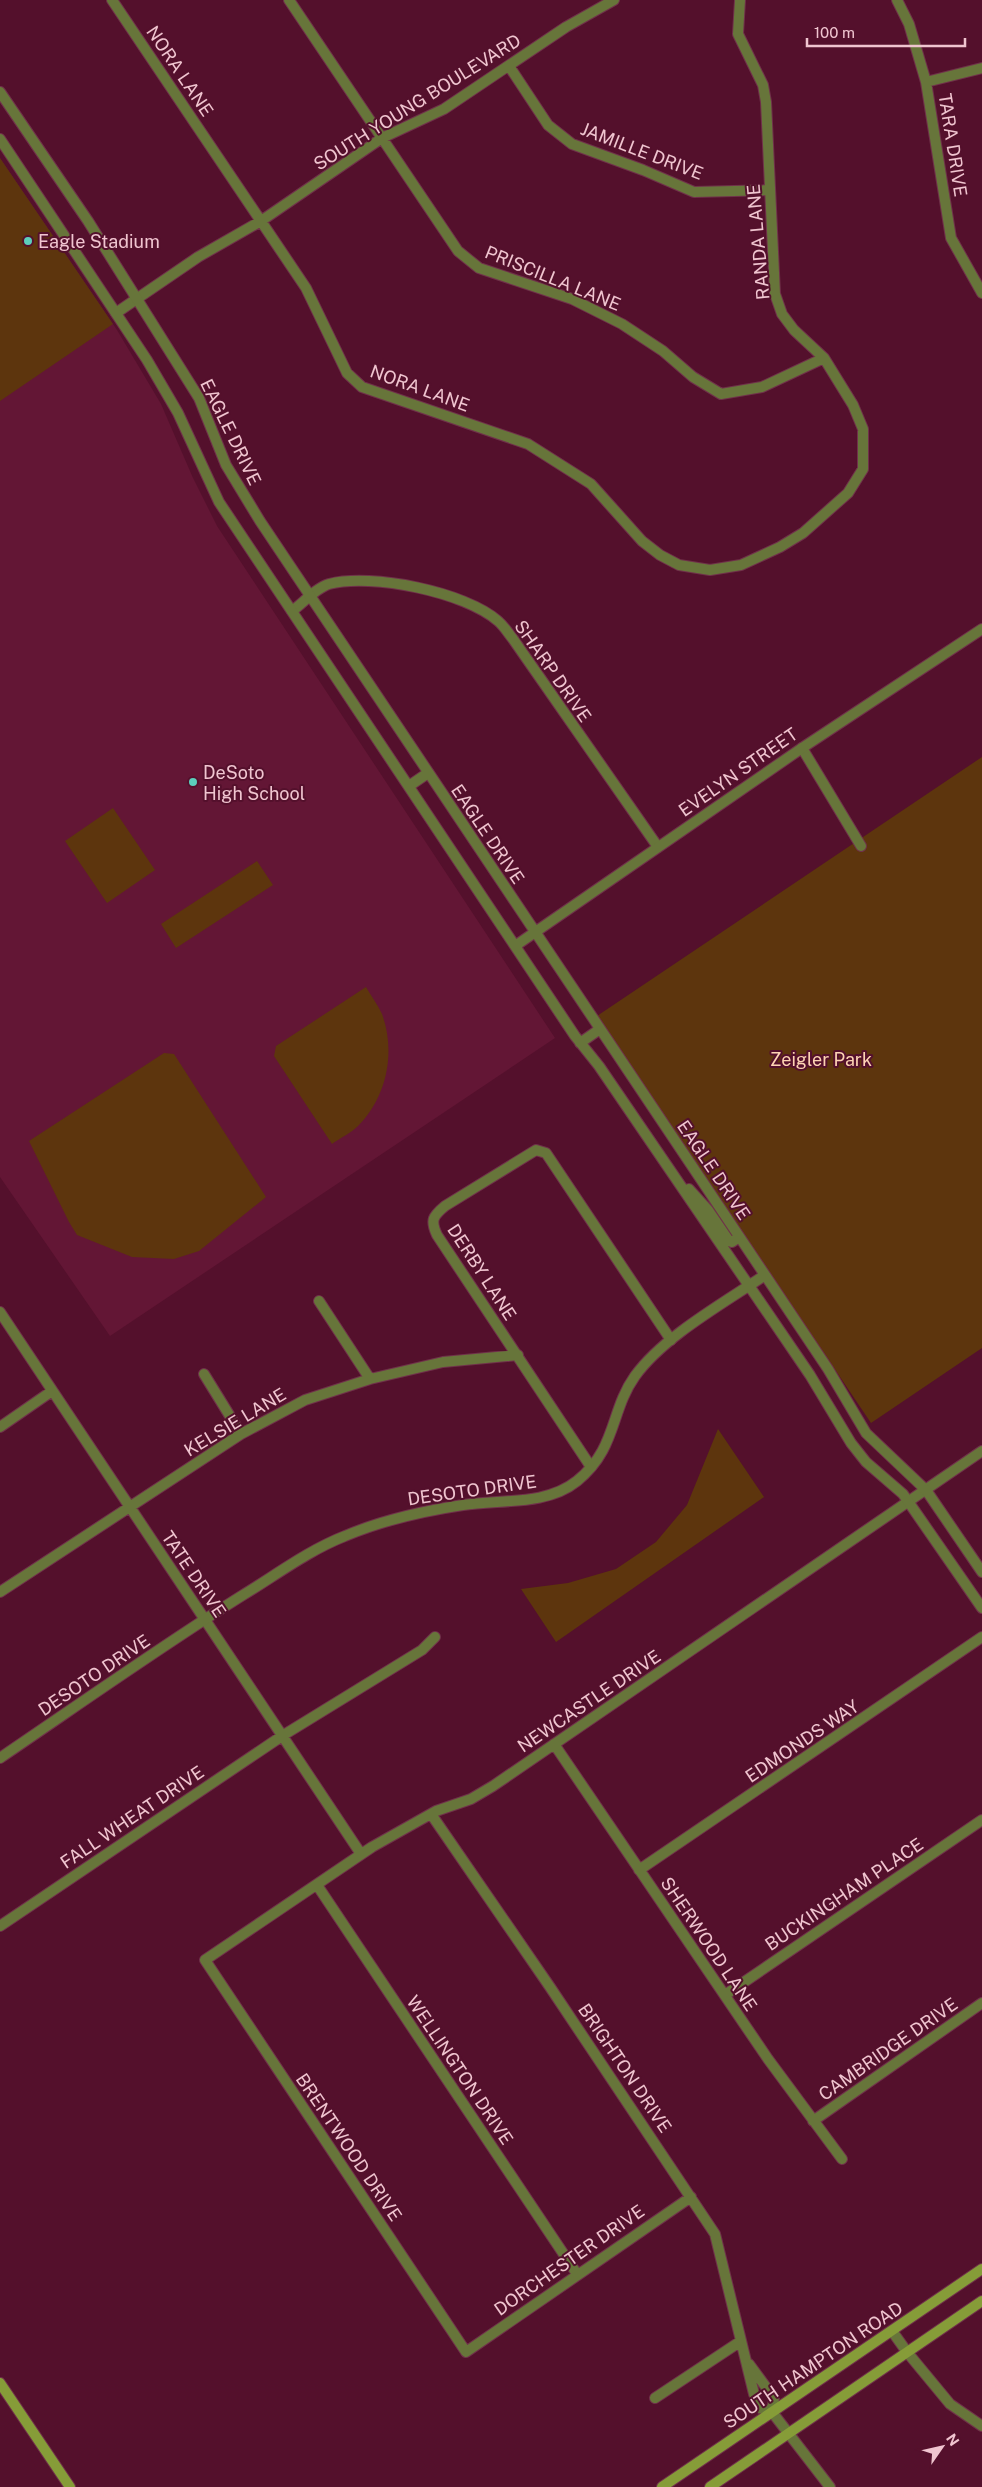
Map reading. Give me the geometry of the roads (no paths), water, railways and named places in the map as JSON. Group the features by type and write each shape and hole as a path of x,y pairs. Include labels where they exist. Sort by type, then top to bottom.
{"main road":[{"name":"SOUTH HAMPTON ROAD","path":"662,2487 982,2269"},
{"path":"710,2487 982,2301"},
{"path":"0,2383 70,2487"}],"street":[{"name":"NORA LANE","path":"112,0 306,288 347,372 362,387 528,444 591,484 642,541 660,555 679,565 710,570 741,565 780,547 803,533 832,509"},
{"name":"PRISCILLA LANE","path":"288,0 458,251 479,268 572,299 622,324 663,351 693,377 721,394 762,387 824,358"},
{"name":"SOUTH YOUNG BOULEVARD","path":"116,313 198,257 261,221 382,138 444,109 566,27 614,0"},
{"name":"RANDA LANE","path":"740,0 738,34 763,85 766,102 775,294 782,314 794,330 824,358 853,405 863,429 862,469 848,493 832,509"},
{"name":"TARA DRIVE","path":"897,0 909,24 926,82 951,238 982,293"},
{"name":"JAMILLE DRIVE","path":"509,66 548,125 572,144 694,192 770,190"},
{"path":"926,82 982,68"},
{"name":"EAGLE DRIVE","path":"0,92 88,221 199,398 226,465 240,490 310,596 534,933 828,1369 866,1433 926,1490 982,1572"},
{"name":"EAGLE DRIVE","path":"0,139 116,313 178,413 219,502 515,946 810,1375 851,1443 866,1462 903,1494 982,1608"},
{"name":"SHARP DRIVE","path":"292,611 328,584 362,582 398,584 460,599 498,621 513,639 658,847"},
{"name":"EVELYN STREET","path":"515,946 802,748 982,629"},
{"path":"802,748 862,846"},
{"path":"409,786 428,773"},
{"path":"580,1042 600,1029"},
{"name":"DERBY LANE","path":"591,1467 432,1224 433,1216 445,1206 536,1150 546,1153 555,1163 671,1340"},
{"path":"665,1162 708,1210 729,1241 732,1242 739,1237"},
{"name":"DESOTO DRIVE","path":"0,1758 205,1619 304,1558 344,1536 419,1512 467,1504 534,1499 576,1482 602,1454 609,1440 625,1391 653,1354 765,1275"},
{"path":"318,1301 370,1379"},
{"name":"TATE DRIVE","path":"0,1312 361,1854"},
{"name":"KELSIE LANE","path":"0,1592 241,1434 305,1400 370,1379 443,1362 518,1355"},
{"path":"204,1374 241,1434"},
{"path":"0,1427 52,1392"},
{"path":"851,1443 866,1433"},
{"name":"NEWCASTLE DRIVE","path":"205,1960 361,1854 431,1814 471,1799 982,1451"},
{"name":"FALL WHEAT DRIVE","path":"0,1926 282,1736 422,1650 435,1637"},
{"name":"EDMONDS WAY","path":"639,1870 982,1637"},
{"name":"SHERWOOD LANE","path":"554,1744 812,2121 842,2159"},
{"name":"BRIGHTON DRIVE","path":"431,1814 715,2234 754,2394 760,2408 772,2412 774,2398 747,2361"},
{"name":"BUCKINGHAM PLACE","path":"725,1995 982,1820"},
{"name":"WELLINGTON DRIVE","path":"316,1885 577,2274"},
{"name":"BRENTWOOD DRIVE","path":"205,1960 466,2352"},
{"name":"CAMBRIDGE DRIVE","path":"812,2121 982,2003"},
{"name":"DORCHESTER DRIVE","path":"466,2352 691,2196"},
{"path":"892,2330 907,2352 950,2404 982,2426"},
{"path":"655,2398 740,2341"},
{"path":"772,2412 787,2434 830,2487"}],"place":[{"name":"Eagle Stadium","path":"28,241"},
{"name":"DeSoto High School","path":"193,782"}],"park label":[{"name":"Zeigler Park","path":"821,1059"}]}
